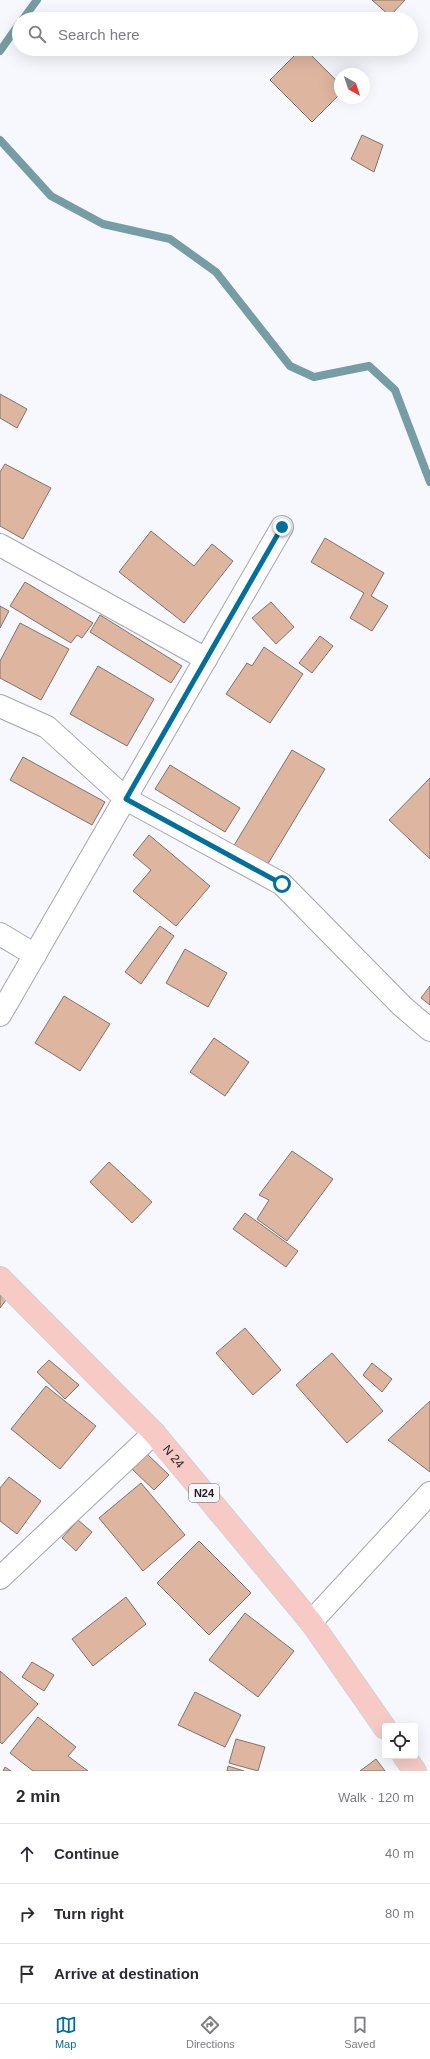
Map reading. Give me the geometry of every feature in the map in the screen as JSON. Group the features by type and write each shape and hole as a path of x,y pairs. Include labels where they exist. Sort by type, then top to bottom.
{"main road":[{"name":"N 24","path":"0,1278 154,1432 311,1622 382,1724"},
{"path":"406,1759 415,1771"}],"street":[{"path":"0,1015 282,527"},
{"path":"0,545 206,659"},
{"path":"0,706 47,727 126,799 282,884 402,1006 430,1030"},
{"path":"0,934 34,955"},
{"path":"0,1578 154,1432"},
{"path":"311,1622 430,1493"}],"building":[{"path":"372,0 405,0 394,12 386,12"},
{"path":"294,56 312,56 334,78 334,100 312,122 270,80"},
{"path":"362,135 383,145 374,172 351,159"},
{"path":"0,394 27,409 17,428 0,418"},
{"path":"5,464 51,488 23,539 0,526 0,472"},
{"path":"151,531 194,566 212,544 233,561 184,623 119,572"},
{"path":"325,538 384,573 371,596 388,606 372,631 350,618 364,593 311,562"},
{"path":"25,582 93,623 82,638 77,635 71,643 10,606"},
{"path":"271,602 294,627 276,644 252,618"},
{"path":"0,606 9,611 0,628"},
{"path":"100,615 182,666 171,683 90,632"},
{"path":"20,623 69,649 41,700 0,678 0,661"},
{"path":"320,636 333,646 312,673 299,663"},
{"path":"264,647 303,674 270,723 226,694 247,663 252,666"},
{"path":"98,666 154,699 127,746 70,714"},
{"path":"292,750 325,769 266,867 233,847"},
{"path":"23,757 105,802 92,825 10,780"},
{"path":"170,765 240,808 225,832 155,789"},
{"path":"430,778 430,859 389,820"},
{"path":"149,835 210,886 176,926 133,891 151,870 133,855"},
{"path":"160,926 174,936 141,984 125,972"},
{"path":"185,949 227,973 208,1007 166,983"},
{"path":"430,986 430,1005 421,998"},
{"path":"64,996 110,1024 80,1071 35,1043"},
{"path":"214,1038 249,1062 225,1096 190,1072"},
{"path":"292,1151 333,1179 287,1241 257,1219 269,1200 259,1195"},
{"path":"109,1162 152,1202 132,1223 90,1182"},
{"path":"245,1213 298,1251 286,1267 233,1229"},
{"path":"0,1295 6,1300 0,1308"},
{"path":"245,1328 281,1370 253,1395 216,1353"},
{"path":"332,1353 383,1411 347,1443 296,1385"},
{"path":"49,1360 79,1385 65,1399 37,1372"},
{"path":"372,1363 392,1379 382,1392 363,1375"},
{"path":"46,1386 96,1426 60,1469 11,1429"},
{"path":"430,1401 430,1472 388,1440"},
{"path":"146,1453 169,1475 154,1490 132,1469"},
{"path":"9,1477 41,1501 17,1534 0,1521 0,1488"},
{"path":"141,1483 185,1535 143,1571 99,1518"},
{"path":"78,1520 92,1532 76,1551 62,1538"},
{"path":"199,1541 251,1593 209,1635 157,1583"},
{"path":"126,1597 146,1624 93,1666 72,1639"},
{"path":"245,1613 294,1651 258,1697 209,1660"},
{"path":"32,1662 54,1675 44,1691 22,1677"},
{"path":"0,1671 38,1704 2,1744 0,1742"},
{"path":"195,1692 241,1715 225,1747 178,1725"},
{"path":"38,1717 76,1747 68,1756 88,1771 33,1771 10,1753"},
{"path":"236,1739 265,1747 258,1771 229,1763"},
{"path":"376,1759 385,1771 360,1771"},
{"path":"228,1766 244,1771 227,1771"},
{"path":"5,1767 11,1771 3,1771"}],"waterway":[{"path":"28,12 37,0"},
{"path":"0,51 12,34"},
{"path":"0,140 51,196 103,224 170,239 216,272 290,366 314,377 369,366 395,390 430,482"}],"route":[{"path":"282,527 126,799 282,884"}]}
